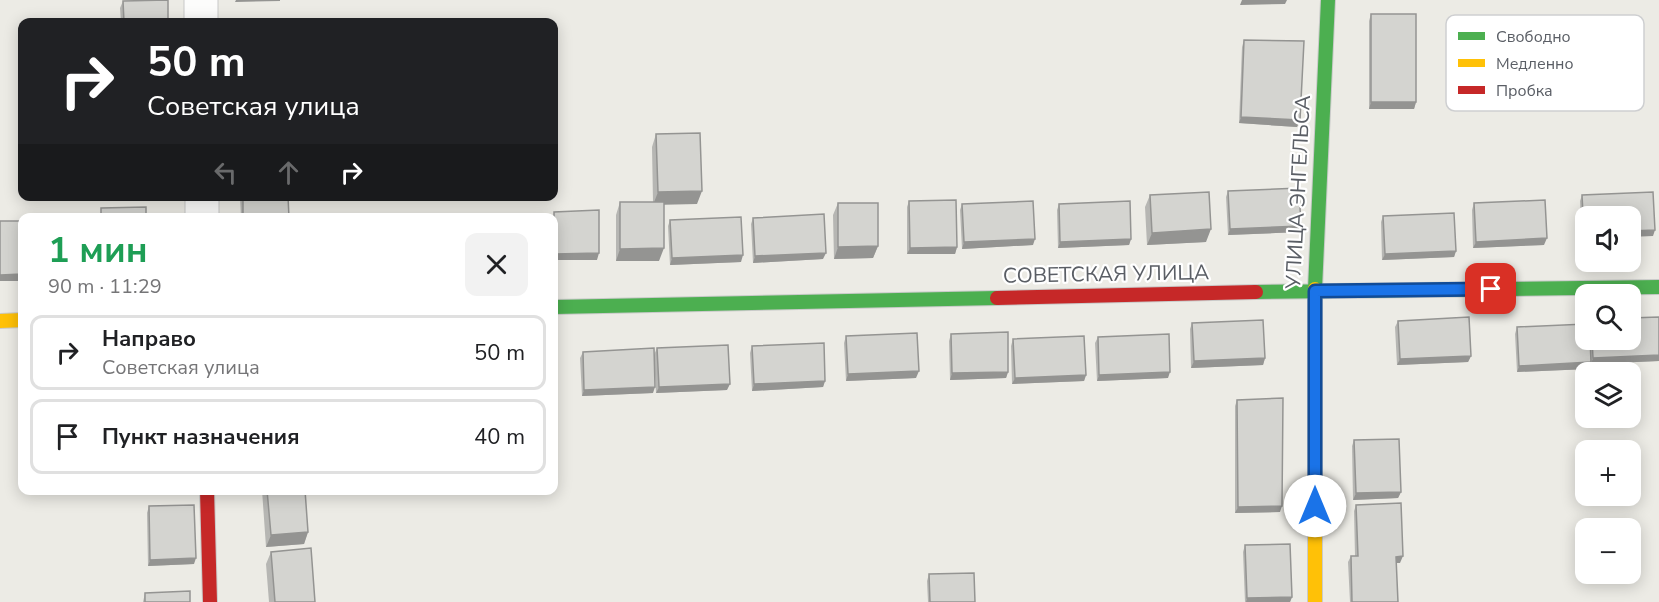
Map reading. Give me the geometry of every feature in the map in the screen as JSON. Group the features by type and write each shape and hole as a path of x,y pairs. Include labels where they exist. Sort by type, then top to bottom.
{"street":[{"path":"201,0 201,18"},
{"name":"УЛИЦА ЭНГЕЛЬСА","path":"1315,602 1315,291 1328,0"},
{"name":"СОВЕТСКАЯ УЛИЦА","path":"558,307 1315,291 1659,287"},
{"path":"0,321 18,320"},
{"path":"207,495 210,602"}],"building":[{"path":"168,0 168,18 124,18 123,1"},
{"path":"1371,14 1416,14 1416,102 1371,102"},
{"path":"1244,40 1304,41 1300,120 1241,117"},
{"path":"700,133 702,191 658,192 656,134"},
{"path":"1299,188 1301,226 1230,229 1228,191"},
{"path":"1209,192 1211,229 1152,233 1150,195"},
{"path":"1653,192 1655,230 1641,231 1641,206 1583,206 1582,195"},
{"path":"956,200 957,247 910,248 909,201"},
{"path":"1545,200 1547,238 1476,242 1474,203"},
{"path":"243,201 288,201 289,213 243,213"},
{"path":"1033,201 1035,239 964,242 962,204"},
{"path":"1130,201 1131,239 1060,242 1059,204"},
{"path":"620,202 664,202 664,248 620,249"},
{"path":"838,203 878,203 878,246 838,247"},
{"path":"146,207 146,213 101,213 101,208"},
{"path":"599,210 599,253 558,254 558,213 554,212"},
{"path":"1454,213 1456,251 1385,254 1383,216"},
{"path":"824,214 826,253 755,256 753,218"},
{"path":"741,217 743,255 672,258 670,220"},
{"path":"0,221 18,221 18,274 0,275"},
{"path":"1469,317 1471,356 1400,359 1398,321"},
{"path":"1659,317 1659,355 1593,358 1593,350 1641,350 1641,318"},
{"path":"1263,320 1265,358 1194,361 1192,323"},
{"path":"1575,324 1575,350 1590,350 1591,362 1519,366 1517,327"},
{"path":"1008,332 1008,372 952,373 951,334"},
{"path":"917,333 919,371 848,374 846,336"},
{"path":"1169,334 1170,372 1099,375 1098,337"},
{"path":"1084,336 1086,375 1015,378 1013,339"},
{"path":"824,343 825,381 754,384 752,346"},
{"path":"728,345 730,384 659,387 657,348"},
{"path":"654,348 655,387 584,390 583,352"},
{"path":"1283,398 1282,506 1238,507 1237,400"},
{"path":"1399,439 1401,492 1356,493 1354,440"},
{"path":"267,495 305,495 308,532 271,535"},
{"path":"1401,503 1403,556 1396,557 1398,602 1352,602 1351,556 1358,556 1356,505"},
{"path":"194,505 196,558 150,560 149,506"},
{"path":"1290,544 1292,597 1247,598 1245,545"},
{"path":"311,548 315,602 275,602 271,552"},
{"path":"974,573 975,602 930,602 929,574"},
{"path":"190,591 190,602 145,602 145,593"}],"traffic: fast":[{"path":"1315,289 1328,0"},
{"path":"1256,292 1659,287"},
{"path":"558,307 997,298"}],"traffic: slow":[{"path":"1315,289 1315,602"},
{"path":"0,321 18,320"}],"traffic: jam":[{"path":"997,298 1256,292"},
{"path":"207,495 210,602"}],"route":[{"path":"1315,506 1315,291 1491,289"}]}
